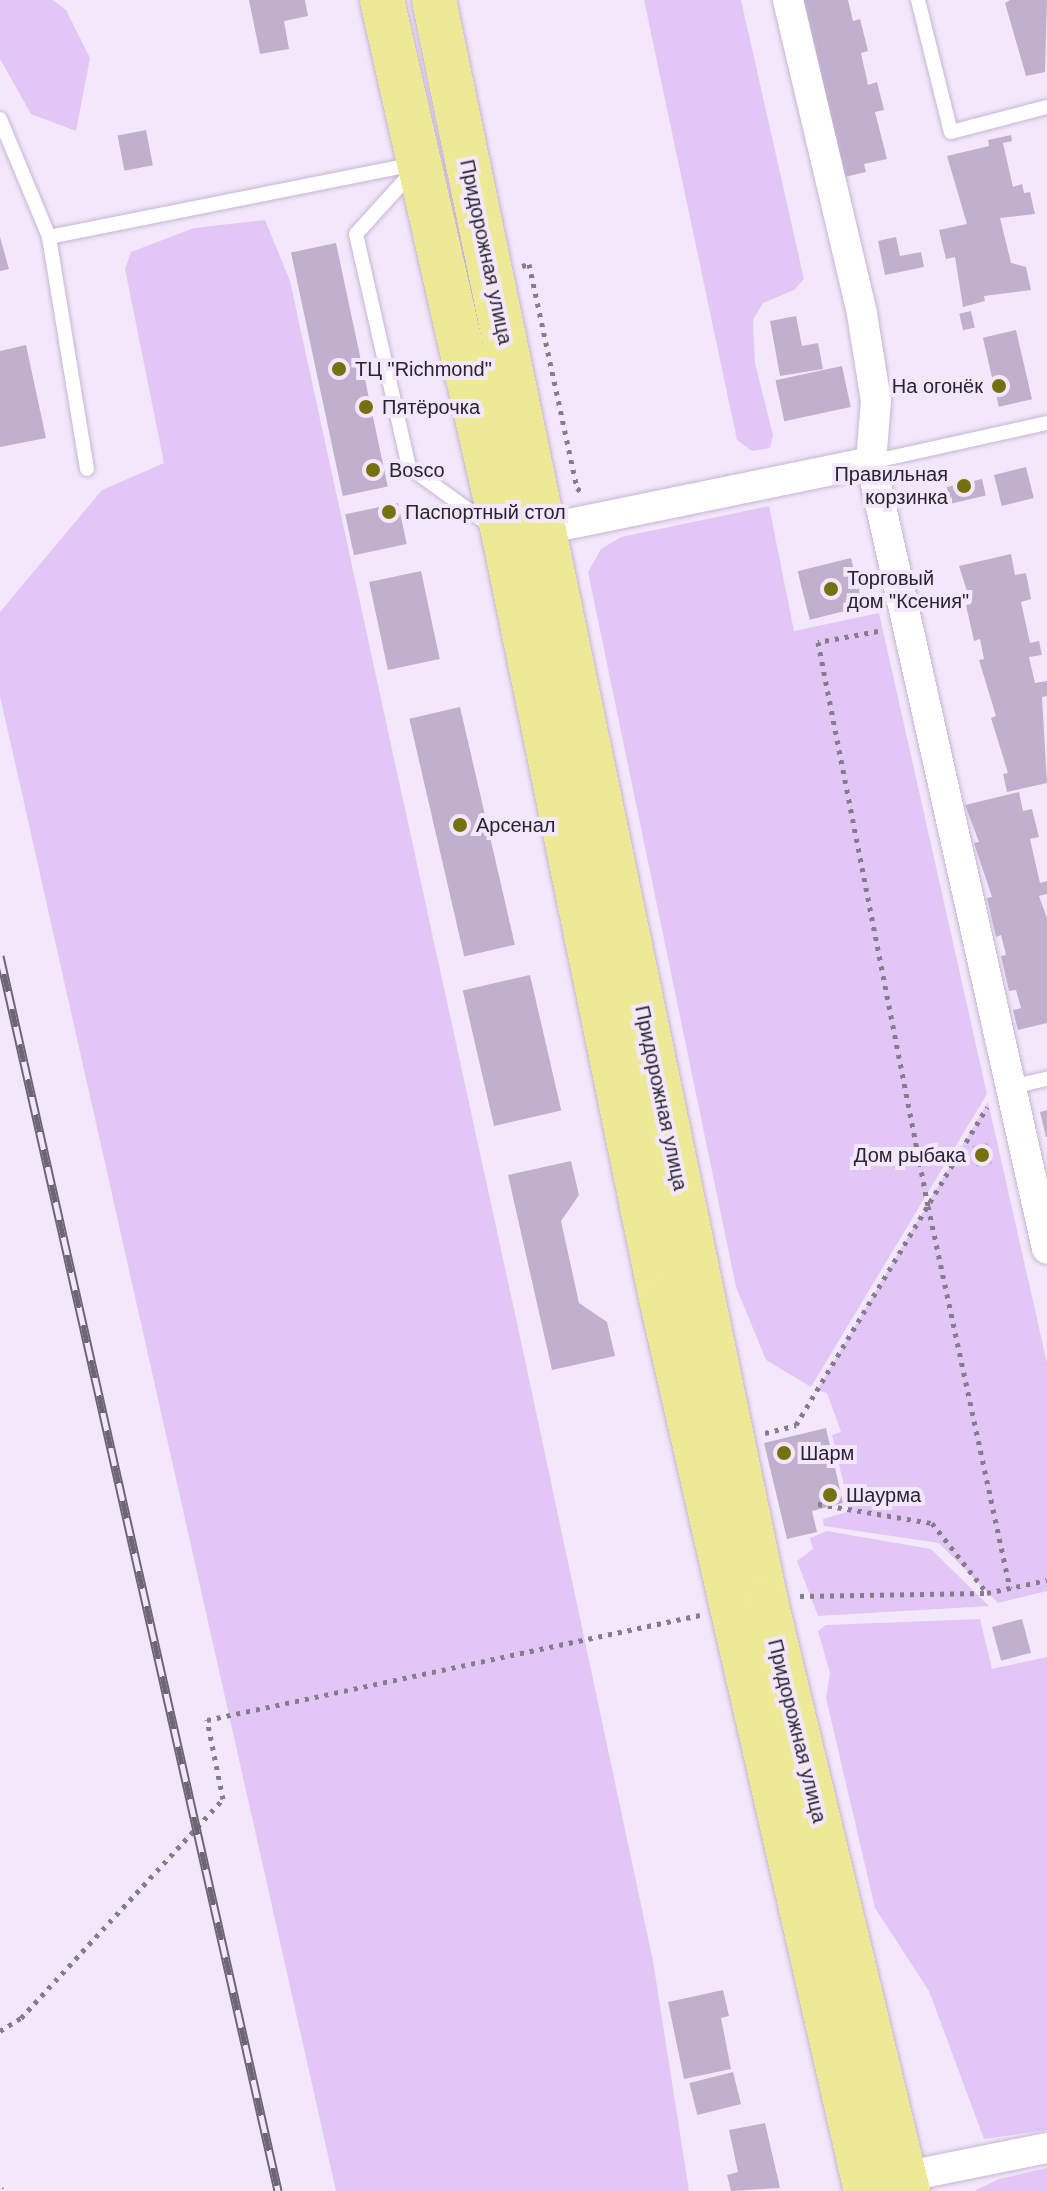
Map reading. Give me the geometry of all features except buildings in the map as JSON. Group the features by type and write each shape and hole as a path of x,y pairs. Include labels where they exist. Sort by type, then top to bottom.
{"main road":[{"path":"382,0 420,164 524,532"},
{"name":"Придорожная улица","path":"434,0 491,273 524,532 766,1602 886,2186"}],"street":[{"path":"788,0 862,314 876,401 871,462 1047,1249"},
{"path":"524,532 871,462"},
{"path":"886,2186 1047,2148"}],"lane":[{"path":"918,0 951,132 1047,107"},
{"path":"0,119 49,237 87,469"},
{"path":"49,237 420,164"},
{"path":"420,164 356,234 409,467 524,532"},
{"path":"871,462 1047,423"},
{"path":"1011,1087 1047,1079"}],"path":[{"path":"491,273 529,264 577,488 590,500"},
{"path":"878,631 818,642 928,1206 1010,1588"},
{"path":"796,1425 993,1097 1011,1087"},
{"path":"818,1504 932,1523 987,1593"},
{"path":"797,1596 987,1593 1047,1580"},
{"path":"0,2031 21,2018 223,1799 207,1720 700,1615"}],"shaded area":[{"path":"0,0 53,0 66,10 90,58 76,131 31,114 0,59"},
{"path":"644,0 741,0 804,279 794,290 763,303 753,320 755,363 773,435 770,448 752,451 737,440"},
{"path":"265,220 290,281 522,1346 653,1961 689,2191 336,2191 0,696 0,612 102,490 164,463 125,269 131,252 194,228"},
{"path":"769,506 794,631 879,613 987,1094 811,1387 766,1360 736,1287 588,572 601,549 621,537"},
{"path":"988,1102 1047,1363 1047,1591 998,1603 939,1543 824,1526 823,1519 850,1511 832,1435 841,1432 827,1393 817,1390"},
{"path":"827,1531 931,1549 989,1606 818,1616 797,1561 813,1549 810,1538"},
{"path":"980,1619 992,1669 1047,1657 1047,2130 984,2139 929,1991 875,1908 826,1698 830,1673 818,1631 826,1625"},
{"path":"1047,2168 1047,2191 974,2191 999,2179"}],"railway":[{"path":"0,956 278,2191"}],"place":[{"name":"ТЦ \"Richmond\"","path":"339,369"},
{"name":"На огонёк","path":"999,386"},
{"name":"Пятёрочка","path":"366,407"},
{"name":"Bosco","path":"373,470"},
{"name":"Правильная корзинка","path":"964,486"},
{"name":"Паспортный стол","path":"389,512"},
{"name":"Торговый дом \"Ксения\"","path":"831,589"},
{"name":"Арсенал","path":"460,825"},
{"name":"Дом рыбака","path":"982,1155"},
{"name":"Шарм","path":"784,1453"},
{"name":"Шаурма","path":"830,1495"}]}
